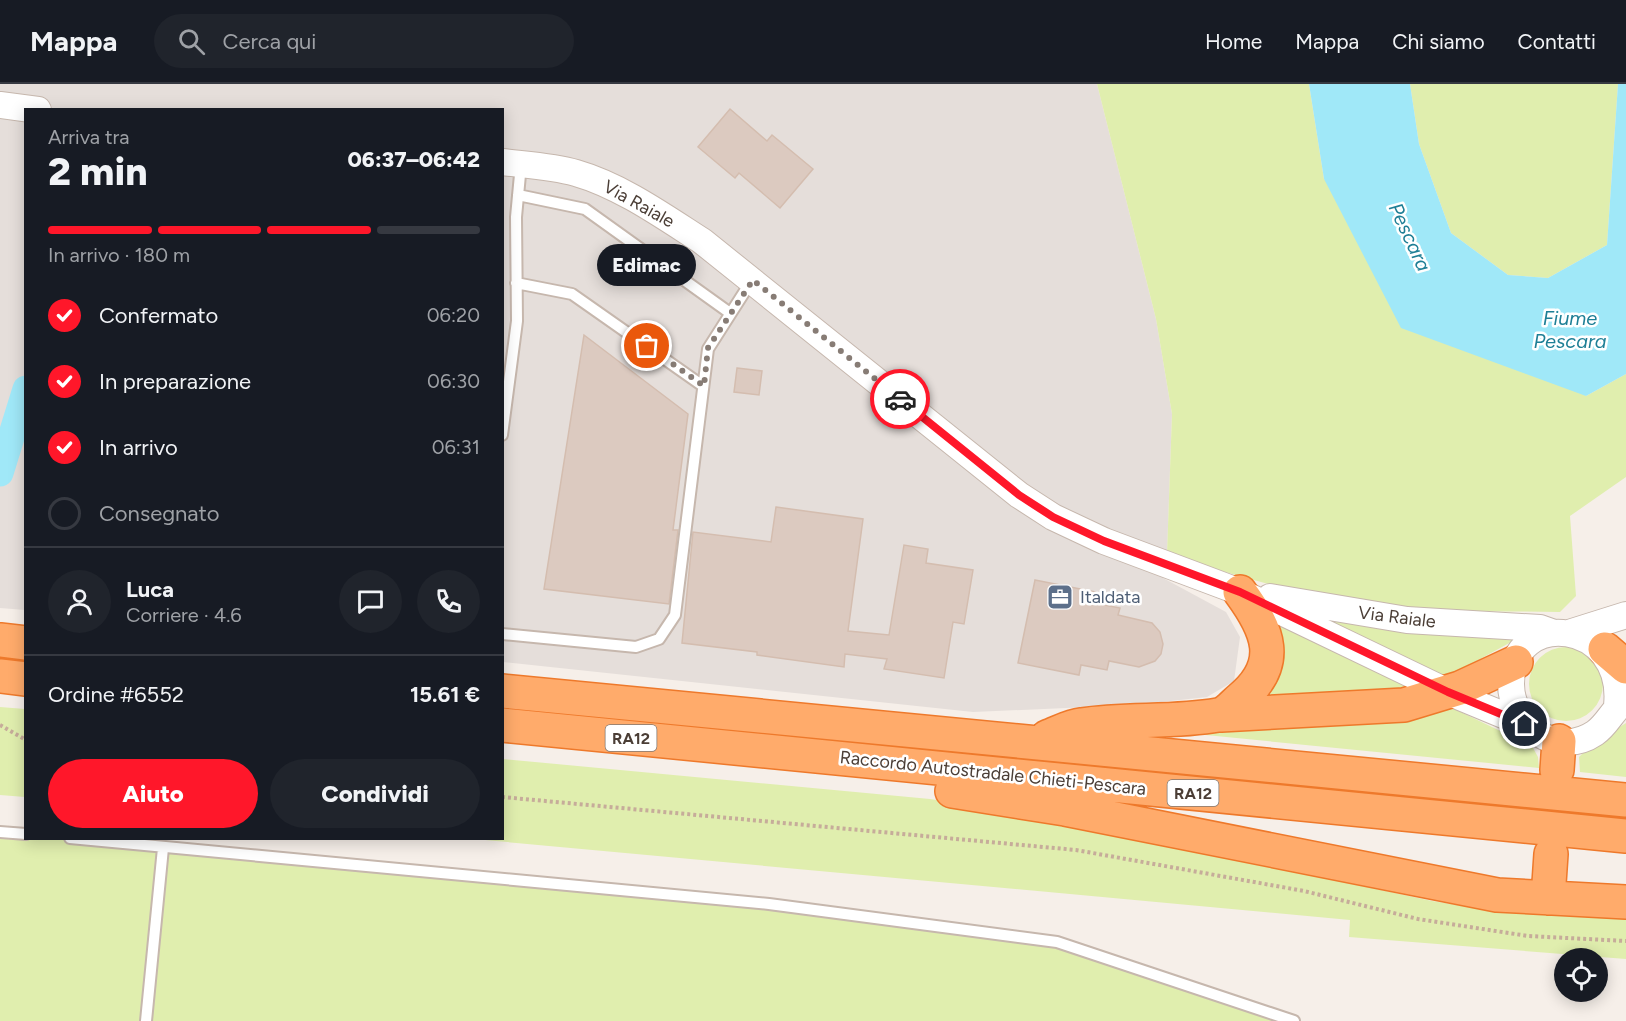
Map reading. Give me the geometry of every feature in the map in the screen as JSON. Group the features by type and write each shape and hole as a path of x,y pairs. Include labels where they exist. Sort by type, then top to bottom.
{"highway":[{"path":"1221,715 1248,693 1259,679 1264,665 1265,633 1259,618 1240,592"},
{"path":"0,640 24,643"},
{"path":"1035,742 1079,725 1404,705 1448,692 1516,662"},
{"path":"0,676 24,679"},
{"name":"Raccordo Autostradale Chieti-Pescara","path":"504,691 1626,800"},
{"name":"Raccordo Autostradale Chieti-Pescara","path":"504,725 1626,836"},
{"path":"759,750 807,776 981,794 1497,895 1626,902"},
{"path":"1548,898 1551,854"}],"street":[{"path":"0,105 24,108"},
{"name":"Via Raiale","path":"512,163 575,173 601,182 655,211 702,241 1027,500 1053,517 1104,541 1240,592 1448,692 1525,724"},
{"name":"Via Raiale","path":"1240,592 1407,620 1540,628 1563,632 1626,615"},
{"path":"1563,632 1590,638 1616,658 1613,659 1620,682 1621,703 1608,722 1594,734 1577,740 1558,756 1546,738 1525,724 1516,710 1511,694 1511,677 1516,662 1526,648 1539,638 1563,632"}],"lane":[{"path":"504,420 517,321 518,195 512,163"},
{"path":"518,195 585,209 730,313"},
{"path":"504,634 636,647 659,639 675,615 708,348 753,280"},
{"path":"516,283 572,294 704,386"},
{"path":"0,832 24,834"},
{"path":"88,840 769,904 1057,942 1294,1021"},
{"path":"146,1021 164,848"}],"path":[{"path":"0,724 24,739"},
{"path":"504,797 1076,850 1304,891 1418,919 1528,936 1626,940"}],"shaded area":[{"path":"0,84 1097,84 1156,319 1172,414 1167,554 1163,578 1226,612 1240,637 1234,681 1207,697 1134,705 973,712 504,662 504,108 24,108 24,610 0,608"}],"green space":[{"path":"1097,84 1309,84 1324,179 1586,396 1626,374 1626,477 1570,516 1576,596 1560,612 1470,611 1381,606 1327,598 1273,585 1167,554 1172,414 1156,319"},
{"path":"1410,84 1618,84 1607,245 1548,278 1508,275 1451,233 1419,144"},
{"path":"1313,616 1524,635 1447,677"},
{"path":"1271,619 1420,691 1253,703"},
{"path":"1566,647 1587,653 1597,663 1603,684 1597,705 1587,715 1566,721 1545,715 1535,705 1529,684 1535,663 1545,653"},
{"path":"1446,705 1532,746 1538,757 1539,768 1165,731"},
{"path":"0,707 24,709 24,797 0,795"},
{"path":"1626,723 1626,777 1580,772 1579,757 1589,747"},
{"path":"504,759 930,799 1029,814 1432,901 1496,911 1626,919 1626,959 1608,958 1608,948 1554,948 1554,953 1349,937 1350,920 485,840 504,840"},
{"path":"0,832 24,838 24,840 81,840 769,904 1057,942 1294,1021 0,1021"}],"water":[{"name":"Fiume Pescara","path":"1309,84 1410,84 1419,144 1451,233 1508,275 1548,278 1607,245 1618,84 1626,84 1626,374 1586,396 1401,328 1324,179"}],"building":[{"path":"730,109 767,141 772,135 813,169 780,208 739,173 735,178 698,147"},
{"path":"584,335 688,414 673,530 678,530 669,604 544,589"},
{"path":"737,368 762,371 759,395 734,392"},
{"path":"776,507 863,519 848,631 889,635 904,545 928,549 926,563 973,570 964,624 953,622 944,678 884,669 887,659 845,654 844,667 757,655 757,652 682,643 693,532 771,542"},
{"path":"1035,580 1096,592 1094,603 1120,608 1118,615 1152,623 1160,632 1163,644 1161,654 1155,661 1139,667 1109,661 1107,670 1081,665 1079,675 1018,663"}],"waterway":[{"path":"0,473 24,395"}],"way so far":[{"path":"647,346 704,386 708,348 753,280 900,399"}],"place":[{"name":"Edimac","path":"647,346"},
{"name":"Italdata","path":"1060,597"}],"route":[{"path":"900,399 1019,495 1053,517 1104,541 1240,592 1448,692 1525,724"}],"water label":[{"name":"Pescara","path":"1410,237"}]}
